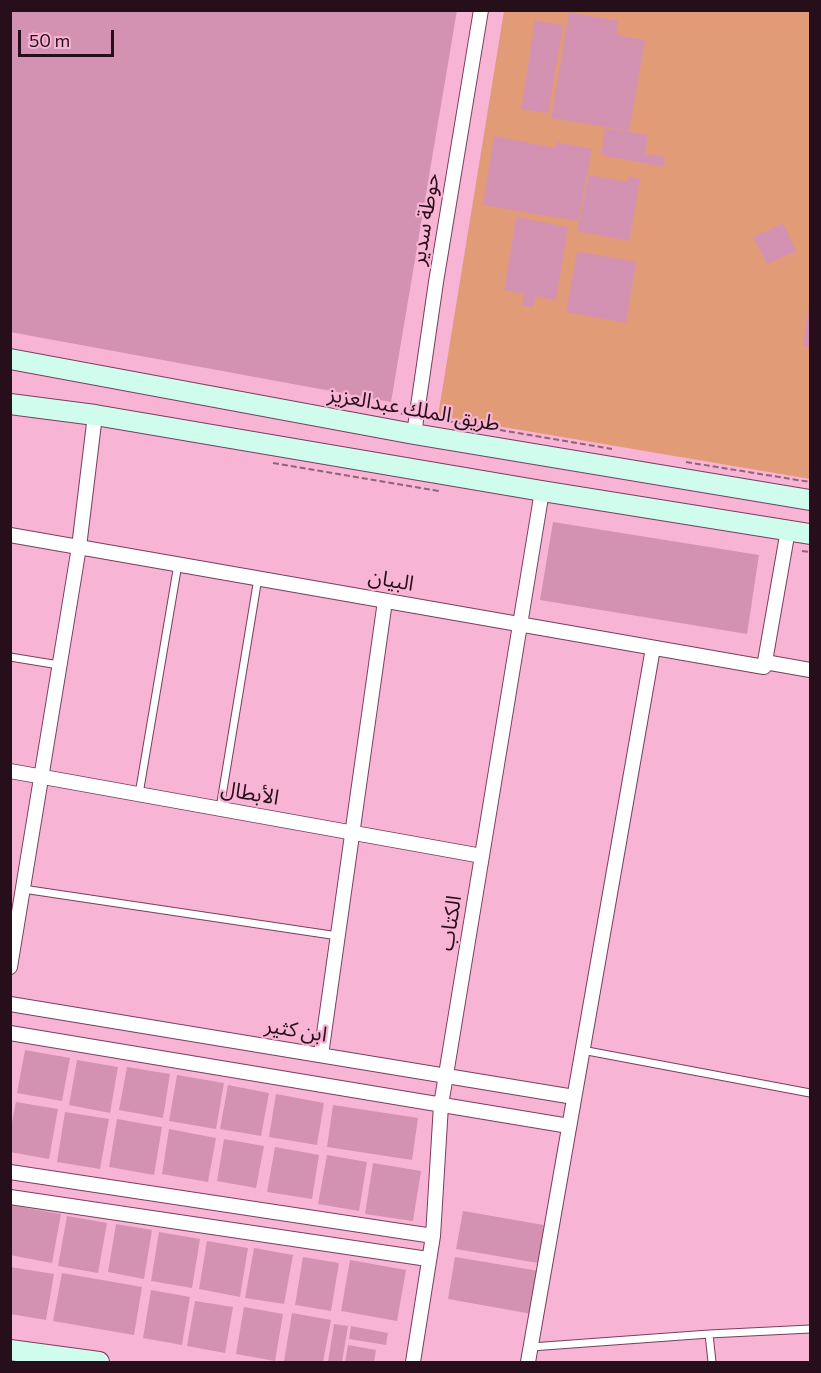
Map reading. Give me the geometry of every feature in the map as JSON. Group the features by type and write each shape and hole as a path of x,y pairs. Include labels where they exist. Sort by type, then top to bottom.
{"main road":[{"name":"طريق الملك عبدالعزيز","path":"10,359 414,434 810,500"},
{"path":"10,404 95,415 788,530 806,542"},
{"path":"10,1350 99,1362"}],"street":[{"name":"حوطة سدير","path":"414,434 436,282 481,10"},
{"path":"10,968 79,547 95,415"},
{"name":"الكتاب","path":"413,1362 433,1236 441,1105 542,491"},
{"path":"764,664 788,530"},
{"name":"البيان","path":"10,535 653,648 810,670"},
{"path":"321,1055 386,601"},
{"path":"528,1362 653,648"},
{"name":"الأبطال","path":"10,771 482,856"},
{"name":"ابن كثير","path":"10,1004 574,1097"},
{"path":"10,1033 569,1126"},
{"path":"10,1172 433,1236"},
{"path":"10,1197 428,1259"}],"lane":[{"path":"139,794 178,564"},
{"path":"220,808 258,578"},
{"path":"10,657 59,665"},
{"path":"23,889 338,936"},
{"path":"582,1050 810,1093"},
{"path":"531,1347 810,1329"},
{"path":"709,1334 712,1362"}],"path":[{"path":"426,418 614,450"},
{"path":"680,461 810,482"},
{"path":"806,542 810,552"}],"shaded area":[{"path":"504,11 810,11 810,479 438,416"}],"building":[{"path":"10,10 457,10 391,402 10,332"},
{"path":"569,12 618,21 617,35 645,40 629,131 551,118"},
{"path":"535,20 563,25 548,113 521,109"},
{"path":"605,128 648,135 645,154 665,157 664,167 601,155"},
{"path":"494,136 555,148 557,142 592,149 578,221 483,205"},
{"path":"589,175 627,182 629,176 640,179 629,241 577,231"},
{"path":"516,217 568,227 556,300 536,296 533,307 522,305 524,294 504,290"},
{"path":"783,223 796,251 767,264 753,237"},
{"path":"577,251 636,262 626,323 566,312"},
{"path":"810,306 810,347 803,346"},
{"path":"553,522 759,555 747,634 540,600"},
{"path":"25,1050 70,1058 62,1101 17,1093"},
{"path":"77,1060 118,1067 110,1113 69,1105"},
{"path":"127,1067 170,1074 163,1118 119,1110"},
{"path":"177,1075 224,1083 216,1129 169,1121"},
{"path":"228,1085 269,1093 261,1136 220,1129"},
{"path":"276,1094 324,1103 317,1145 269,1137"},
{"path":"16,1102 58,1109 49,1159 10,1152 10,1132"},
{"path":"333,1105 418,1118 412,1160 327,1147"},
{"path":"65,1112 109,1119 100,1169 57,1162"},
{"path":"117,1119 162,1127 154,1175 109,1167"},
{"path":"169,1129 216,1138 208,1182 162,1174"},
{"path":"224,1139 264,1146 256,1188 217,1181"},
{"path":"275,1147 319,1155 312,1199 267,1192"},
{"path":"327,1155 367,1162 359,1211 318,1204"},
{"path":"373,1163 421,1171 413,1221 365,1214"},
{"path":"10,1205 61,1214 52,1263 10,1255"},
{"path":"463,1211 544,1225 538,1263 456,1249"},
{"path":"67,1216 107,1223 98,1273 58,1266"},
{"path":"116,1224 152,1230 144,1279 108,1272"},
{"path":"159,1232 200,1239 192,1288 151,1281"},
{"path":"207,1241 248,1248 240,1297 199,1289"},
{"path":"254,1248 293,1255 284,1304 245,1298"},
{"path":"303,1257 339,1263 331,1311 295,1305"},
{"path":"455,1257 539,1271 532,1314 448,1299"},
{"path":"350,1260 406,1270 397,1321 341,1311"},
{"path":"10,1267 54,1274 46,1320 10,1314"},
{"path":"62,1273 142,1287 134,1335 53,1321"},
{"path":"151,1290 190,1297 182,1345 143,1338"},
{"path":"195,1301 233,1307 225,1353 187,1346"},
{"path":"244,1307 283,1314 275,1361 236,1354"},
{"path":"292,1313 331,1320 323,1362 284,1361"},
{"path":"334,1324 348,1326 342,1362 328,1362"},
{"path":"351,1326 388,1333 386,1345 349,1339"},
{"path":"348,1345 376,1350 374,1362 345,1362"}]}
